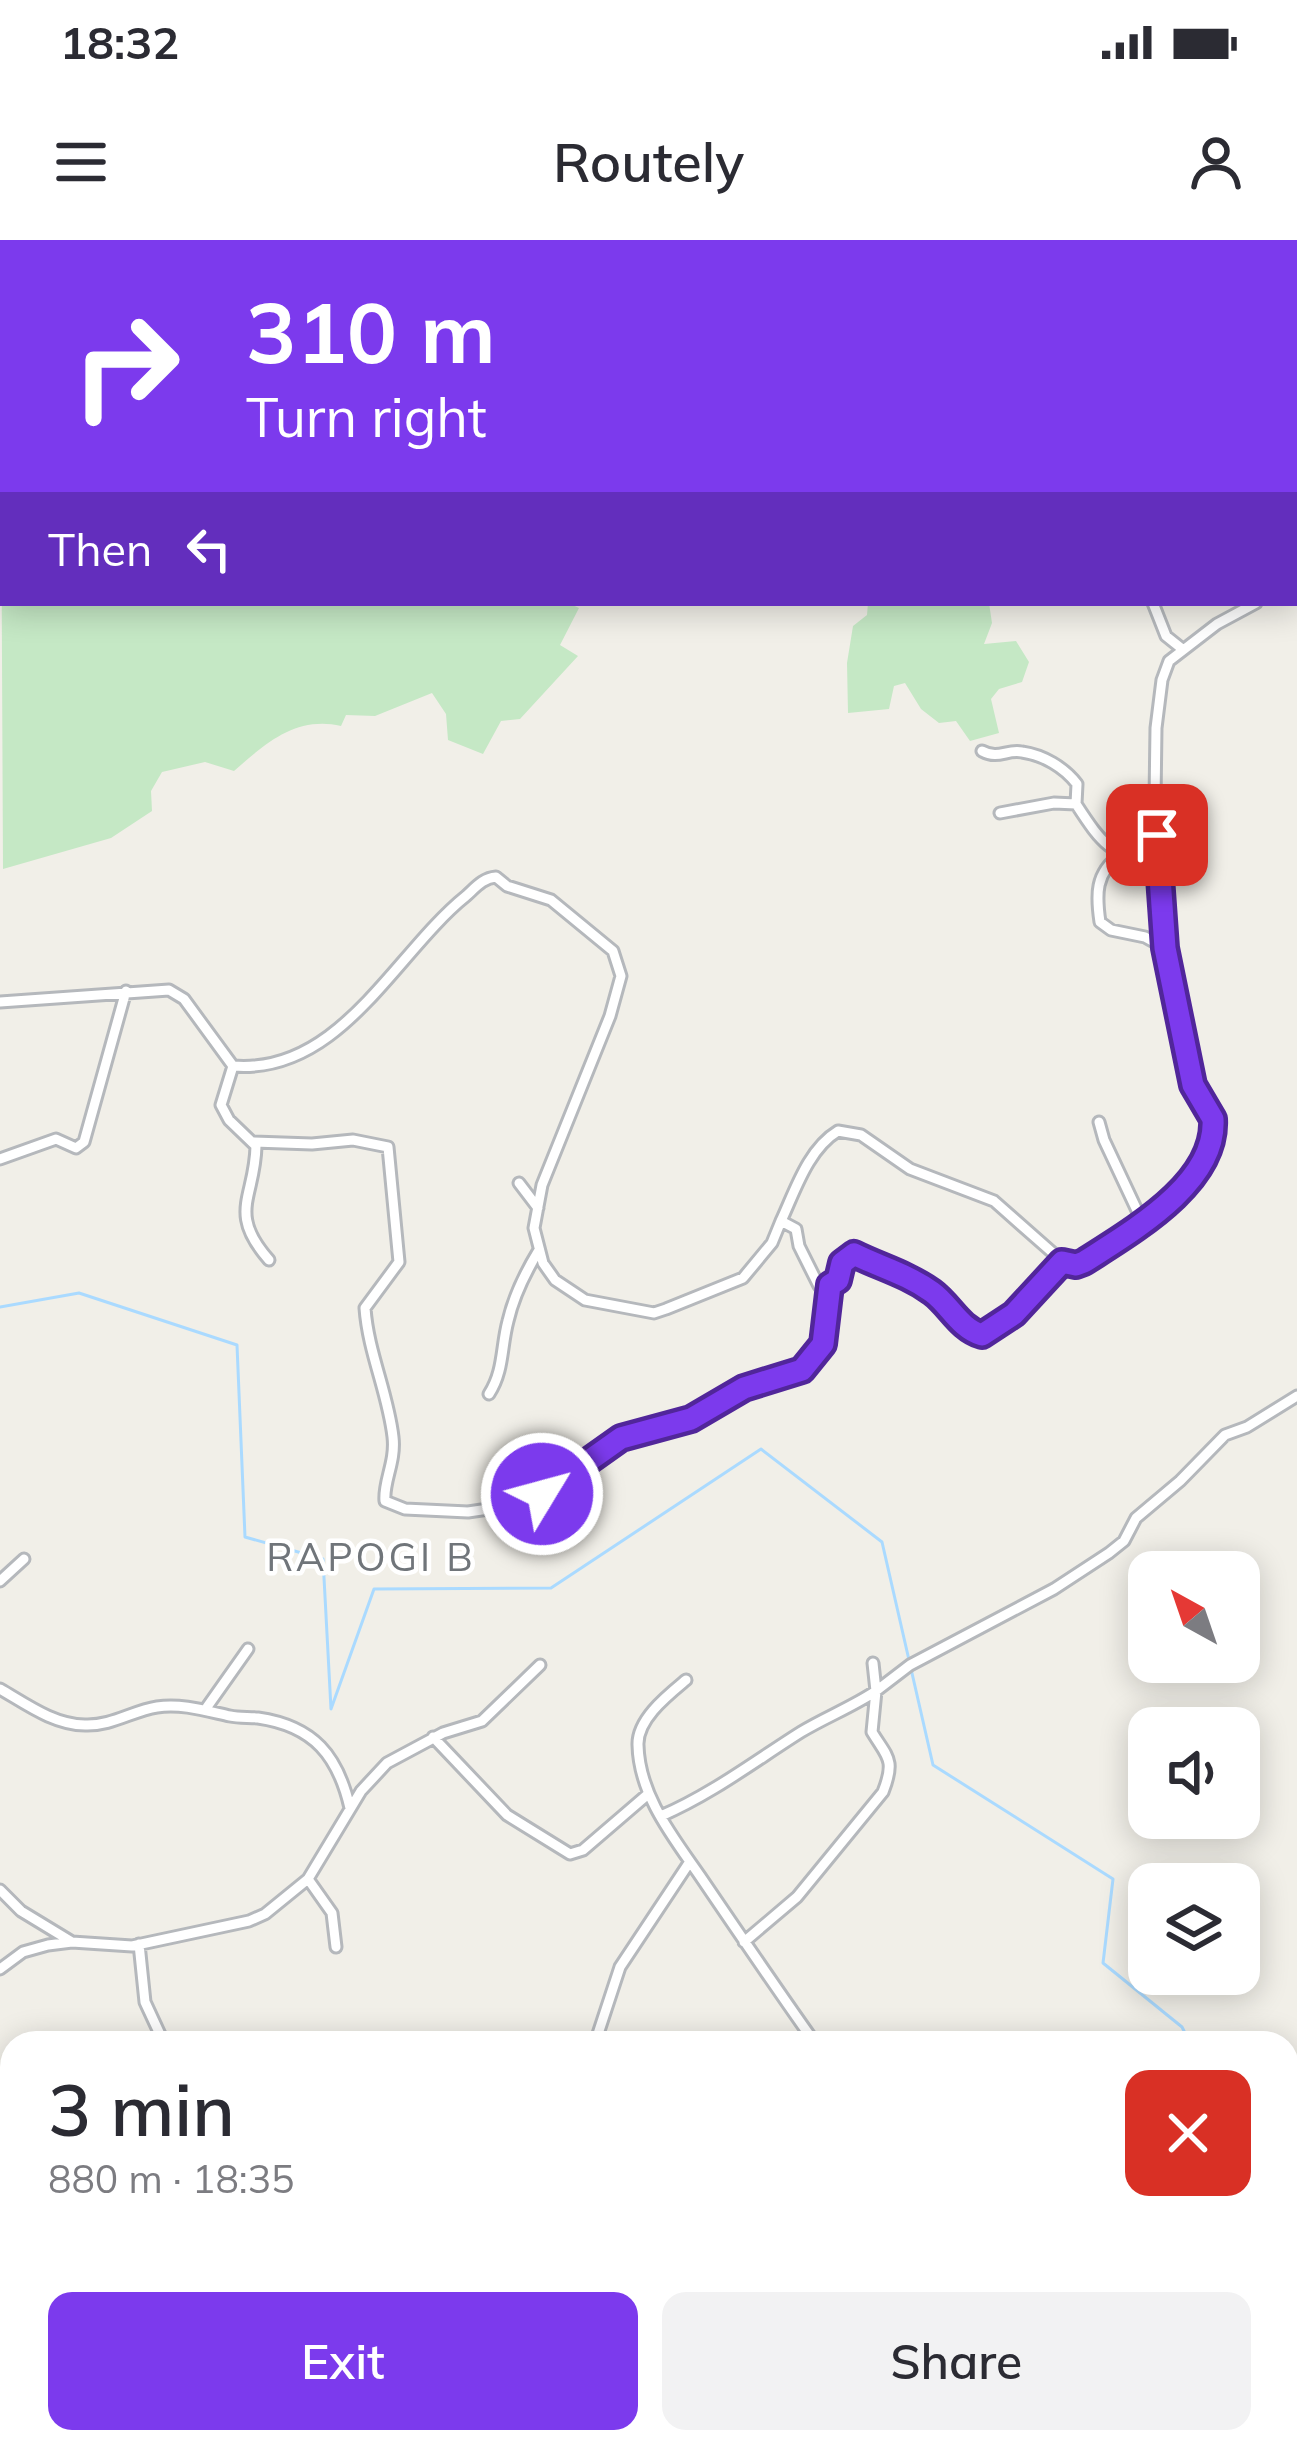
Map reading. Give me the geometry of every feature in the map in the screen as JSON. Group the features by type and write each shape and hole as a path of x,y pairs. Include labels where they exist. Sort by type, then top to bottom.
{"street":[{"path":"1154,606 1166,636 1181,648"},
{"path":"1233,615 1237,606"},
{"path":"233,1066 276,1060 314,1046 364,1005 434,927 488,877 496,877 507,886 551,900 613,951 621,976 610,1016 542,1185 534,1228 539,1250 555,1280 568,1292 585,1300 655,1313 743,1278 772,1243 806,1168 827,1138 838,1131 861,1136 910,1169 994,1202 1062,1262 1084,1262 1199,1172 1214,1129 1210,1107 1193,1085 1165,948 1155,800 1158,712 1169,661 1181,648 1250,606"},
{"path":"982,751 995,758 1022,752 1061,767 1076,784 1076,804 1095,835 1120,855 1159,870"},
{"path":"1000,813 1076,804"},
{"path":"1120,855 1107,864 1098,886 1100,922 1165,948"},
{"path":"0,1159 56,1139 76,1148 84,1142 126,991"},
{"path":"0,1002 126,991 176,994 233,1066"},
{"path":"233,1066 220,1105 253,1142 256,1153 244,1202 246,1220 269,1260"},
{"path":"1099,1122 1142,1221"},
{"path":"253,1142 353,1140 388,1148 392,1156 391,1202 400,1262 365,1308 393,1438 394,1468 383,1493 385,1501 405,1509 468,1512 509,1506 542,1494 621,1438 691,1419 744,1388 802,1370 823,1344 830,1285"},
{"path":"519,1183 538,1208"},
{"path":"781,1221 796,1229 815,1283 830,1285 838,1280 842,1263 854,1254 907,1276 938,1296 970,1332 982,1335 1014,1314 1062,1262"},
{"path":"489,1394 499,1378 507,1324 521,1280 539,1250"},
{"path":"661,1816 692,1803 807,1729 849,1709 910,1665 1054,1589 1109,1553 1124,1541 1136,1518 1208,1450 1297,1396"},
{"path":"0,1581 24,1559"},
{"path":"207,1707 248,1649"},
{"path":"745,1942 796,1897 883,1792 889,1776 888,1753 872,1732 873,1664"},
{"path":"0,1970 23,1952 72,1942 139,1944 265,1914 308,1879 350,1808 387,1762 433,1737 482,1721 540,1665"},
{"path":"686,1680 658,1705 640,1731 638,1746 647,1795 807,2031"},
{"path":"0,1688 35,1711 85,1725 116,1721 163,1705 207,1707 289,1726 314,1738 344,1782 350,1808"},
{"path":"433,1737 507,1815 570,1854 583,1850 647,1795"},
{"path":"599,2031 620,1967 689,1863"},
{"path":"308,1879 332,1912 336,1947"},
{"path":"0,1890 21,1911 72,1942"},
{"path":"139,1944 145,2002 158,2031"}],"green space":[{"path":"2,606 579,608 560,645 578,656 520,719 501,721 483,754 448,740 446,714 432,693 375,716 346,715 341,726 296,728 234,771 205,762 162,772 151,791 152,811 111,838 3,869"},
{"path":"868,606 989,606 992,623 984,644 1016,641 1029,662 1022,682 999,689 991,699 999,733 970,741 956,721 939,723 921,709 905,683 894,686 889,709 848,713 847,663 853,626 867,615"}],"waterway":[{"path":"0,1307 79,1293 237,1345 245,1537 323,1559 331,1709 374,1589 551,1588 761,1449 882,1542 933,1765 1113,1879 1103,1963 1184,2031"}],"district":[{"name":"RAPOGI B","path":"371,1556"}],"route":[{"path":"542,1494 621,1438 691,1419 744,1388 802,1370 823,1344 830,1285 838,1280 842,1263 854,1254 907,1276 938,1296 970,1332 988,1334 1029,1300 1062,1262 1084,1262 1189,1184 1205,1161 1214,1129 1210,1107 1193,1085 1165,948 1157,835"}]}
